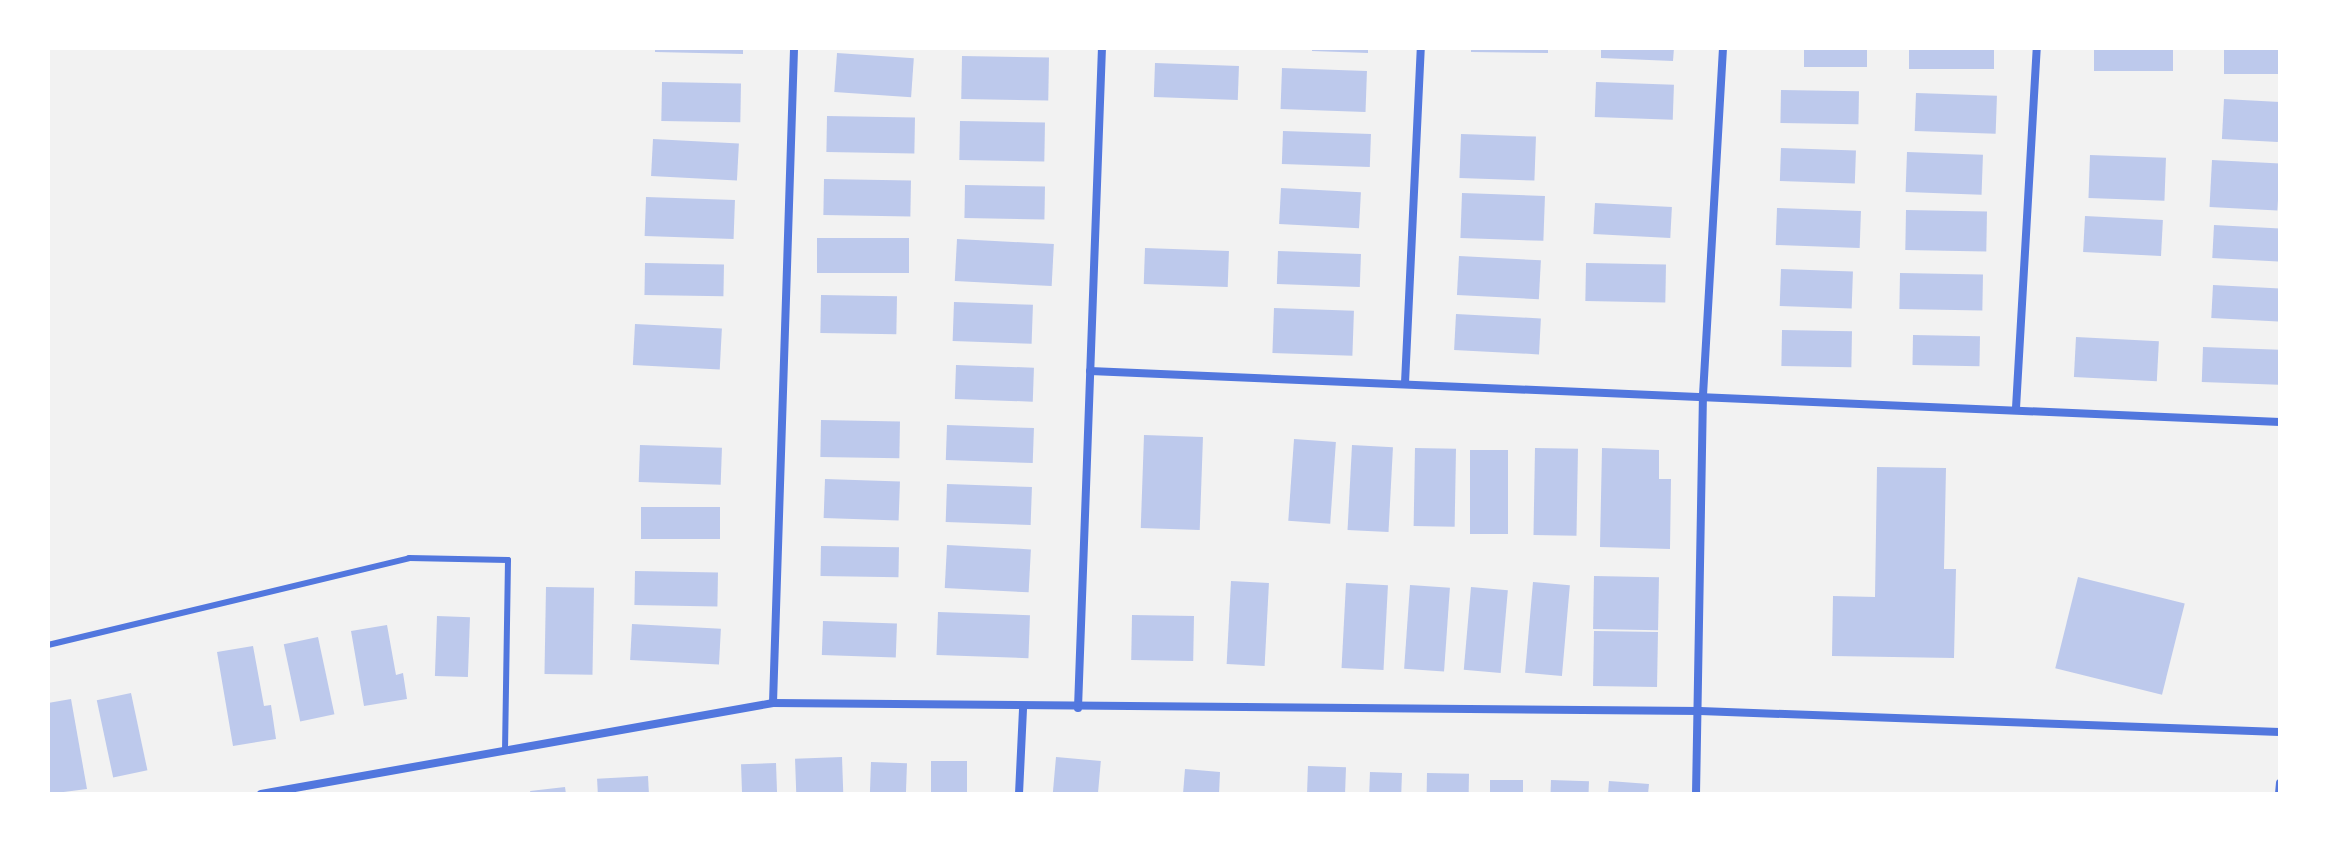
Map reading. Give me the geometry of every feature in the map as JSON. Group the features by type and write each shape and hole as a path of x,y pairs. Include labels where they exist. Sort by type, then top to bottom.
{"street":[{"path":"773,703 794,48"},
{"path":"1078,708 1102,48"},
{"path":"1405,383 1421,48"},
{"path":"1696,794 1700,711 1703,395 1723,48"},
{"path":"2016,408 2037,48"},
{"path":"1090,371 2016,408 2280,422"},
{"path":"261,794 773,703 1023,708 1700,711 2280,732"},
{"path":"1019,794 1023,708"},
{"path":"2279,794 2280,783"}],"lane":[{"path":"48,645 409,558 508,560 505,750"}],"building":[{"path":"655,48 743,48 743,54 655,52"},
{"path":"1312,48 1368,48 1368,53 1312,51"},
{"path":"1471,48 1548,48 1548,53 1471,52"},
{"path":"1601,48 1674,48 1673,61 1601,58"},
{"path":"1804,48 1867,48 1867,67 1804,67"},
{"path":"1909,48 1994,48 1994,69 1909,69"},
{"path":"2094,48 2173,48 2173,71 2094,71"},
{"path":"2224,48 2280,48 2280,74 2224,74"},
{"path":"837,53 914,58 911,97 834,92"},
{"path":"962,56 1049,58 1048,101 961,99"},
{"path":"1155,63 1239,66 1238,100 1154,97"},
{"path":"1282,68 1367,71 1366,112 1281,109"},
{"path":"662,82 741,83 740,122 661,121"},
{"path":"1596,82 1674,85 1673,120 1595,117"},
{"path":"1781,90 1859,91 1858,124 1780,123"},
{"path":"1916,93 1997,96 1996,134 1915,131"},
{"path":"2224,99 2280,102 2278,142 2222,139"},
{"path":"827,116 915,118 914,154 826,152"},
{"path":"960,121 1045,122 1044,161 959,160"},
{"path":"1283,131 1371,134 1370,167 1282,164"},
{"path":"1461,134 1536,137 1534,181 1459,178"},
{"path":"653,139 739,144 737,180 651,176"},
{"path":"1781,148 1856,151 1855,184 1780,181"},
{"path":"1907,152 1983,155 1982,195 1906,192"},
{"path":"2090,155 2166,158 2164,201 2088,198"},
{"path":"2212,160 2280,164 2277,210 2210,207"},
{"path":"824,179 911,181 910,217 823,215"},
{"path":"965,185 1045,186 1044,219 964,218"},
{"path":"1281,188 1361,192 1359,228 1279,224"},
{"path":"1462,193 1545,196 1543,241 1460,238"},
{"path":"646,197 735,200 734,239 645,236"},
{"path":"1595,203 1672,207 1670,238 1593,234"},
{"path":"1777,208 1861,211 1860,248 1776,245"},
{"path":"1906,210 1987,211 1986,251 1905,250"},
{"path":"2085,216 2163,220 2161,256 2083,252"},
{"path":"2214,225 2280,228 2278,261 2212,258"},
{"path":"817,238 909,238 909,273 817,273"},
{"path":"957,239 1054,244 1052,286 955,281"},
{"path":"1145,248 1229,251 1228,287 1144,284"},
{"path":"1278,251 1361,254 1360,287 1277,284"},
{"path":"1459,256 1541,260 1539,299 1457,295"},
{"path":"645,263 724,264 723,296 644,295"},
{"path":"1586,263 1666,264 1665,302 1585,301"},
{"path":"1781,269 1853,272 1852,308 1780,306"},
{"path":"1900,273 1983,274 1982,310 1899,309"},
{"path":"2213,285 2280,289 2278,321 2211,318"},
{"path":"821,295 897,296 896,334 820,333"},
{"path":"954,302 1033,305 1032,344 953,341"},
{"path":"1274,308 1354,311 1352,356 1272,353"},
{"path":"1456,314 1541,318 1539,354 1454,350"},
{"path":"635,324 722,329 720,369 633,365"},
{"path":"1782,330 1852,331 1851,367 1781,366"},
{"path":"1913,335 1980,336 1979,366 1912,365"},
{"path":"2076,337 2159,341 2157,381 2074,377"},
{"path":"2203,347 2280,350 2279,385 2202,382"},
{"path":"956,365 1034,368 1033,402 955,399"},
{"path":"821,420 900,421 899,458 820,457"},
{"path":"947,425 1034,428 1033,463 946,460"},
{"path":"1144,435 1203,437 1200,530 1141,528"},
{"path":"1294,439 1336,442 1330,524 1288,521"},
{"path":"640,445 722,448 721,485 639,482"},
{"path":"1352,445 1393,447 1388,532 1348,530"},
{"path":"1415,448 1456,449 1455,527 1414,526"},
{"path":"1535,448 1578,449 1576,536 1533,535"},
{"path":"1602,448 1659,450 1659,479 1671,479 1670,549 1600,547"},
{"path":"1470,450 1508,450 1508,534 1470,534"},
{"path":"1877,467 1946,468 1944,569 1956,569 1954,658 1832,656 1833,596 1875,597"},
{"path":"825,479 900,482 899,521 824,518"},
{"path":"947,484 1032,487 1031,525 946,522"},
{"path":"641,507 720,507 720,539 641,539"},
{"path":"947,545 1031,549 1029,592 945,588"},
{"path":"821,546 899,547 898,577 820,576"},
{"path":"635,571 718,572 717,606 634,605"},
{"path":"1594,576 1659,577 1658,630 1593,629"},
{"path":"2078,577 2185,604 2162,695 2055,668"},
{"path":"1231,581 1269,583 1265,666 1227,664"},
{"path":"1533,582 1570,585 1562,676 1525,673"},
{"path":"1346,583 1388,585 1383,670 1342,668"},
{"path":"1410,585 1450,588 1444,672 1404,669"},
{"path":"546,587 594,588 592,675 544,674"},
{"path":"1471,587 1508,590 1501,673 1464,670"},
{"path":"938,612 1030,615 1028,658 936,655"},
{"path":"1132,615 1194,616 1193,661 1131,660"},
{"path":"437,616 470,617 468,677 435,676"},
{"path":"823,621 897,624 896,658 822,655"},
{"path":"632,624 721,629 719,665 630,660"},
{"path":"387,625 396,675 403,673 407,699 364,706 351,631"},
{"path":"1594,631 1658,632 1657,687 1593,686"},
{"path":"318,637 334,714 300,722 284,644"},
{"path":"253,646 264,706 271,705 276,739 233,746 217,652"},
{"path":"131,693 147,770 113,778 97,700"},
{"path":"71,699 87,789 48,794 48,703"},
{"path":"842,757 843,794 796,794 795,759"},
{"path":"1056,757 1101,761 1098,794 1053,794"},
{"path":"931,761 967,761 967,794 931,794"},
{"path":"871,762 907,763 906,794 870,794"},
{"path":"776,763 777,794 742,794 741,764"},
{"path":"1308,766 1346,767 1345,794 1307,794"},
{"path":"1185,769 1220,772 1219,794 1183,794"},
{"path":"1370,772 1402,773 1401,794 1369,794"},
{"path":"1427,773 1469,774 1469,794 1427,794"},
{"path":"648,776 649,794 598,794 597,779"},
{"path":"1490,780 1523,780 1523,794 1490,794"},
{"path":"1551,780 1589,781 1589,794 1551,794"},
{"path":"1609,781 1649,784 1648,794 1608,794"},
{"path":"565,787 566,794 531,794 530,791"}]}
